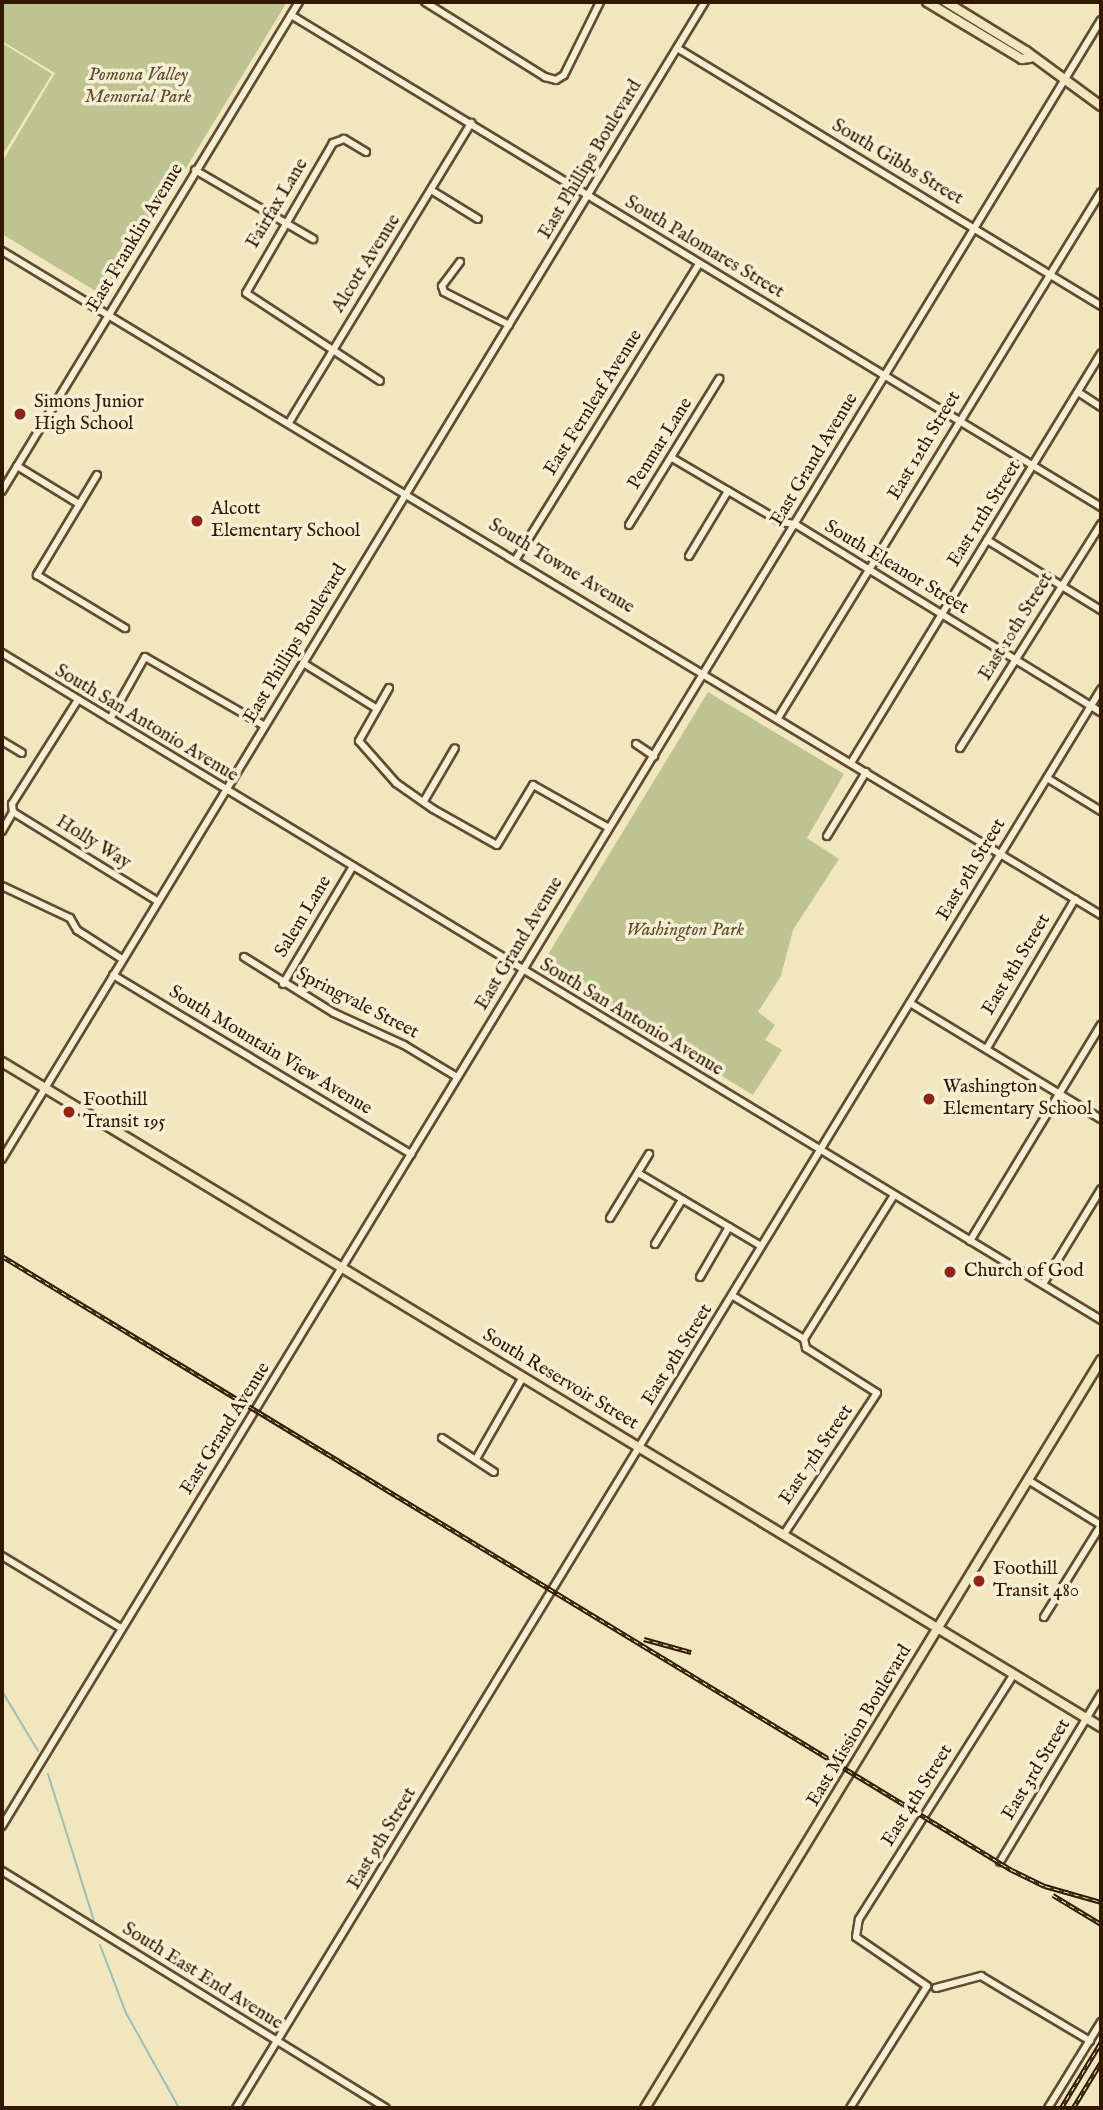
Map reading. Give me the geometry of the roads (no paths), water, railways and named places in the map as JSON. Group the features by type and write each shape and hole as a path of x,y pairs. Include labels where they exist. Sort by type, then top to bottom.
{"main road":[{"path":"927,2 1022,58 1030,58"},
{"path":"946,2 1100,101"},
{"name":"South Reservoir Street","path":"2,1062 1101,1727"},
{"name":"East Mission Boulevard","path":"645,2108 1101,1360"}],"street":[{"name":"East Franklin Avenue","path":"2,491 299,2"},
{"path":"425,2 545,78 556,80 564,75 600,2"},
{"name":"East Phillips Boulevard","path":"2,1159 705,2"},
{"name":"South Palomares Street","path":"291,15 1101,507"},
{"name":"East Grand Avenue","path":"2,1826 1101,20"},
{"name":"South Gibbs Street","path":"677,48 1101,306"},
{"name":"Alcott Avenue","path":"290,421 471,123"},
{"name":"Fairfax Lane","path":"332,350 246,293 333,143 344,139 366,152"},
{"path":"871,175 875,168"},
{"path":"195,170 313,239"},
{"path":"431,190 478,219"},
{"name":"East 12th Street","path":"778,718 959,419 1101,192"},
{"name":"South Towne Avenue","path":"2,250 290,421 1101,915"},
{"path":"460,262 442,286 444,292 509,325"},
{"name":"East Fernleaf Avenue","path":"516,559 699,264"},
{"path":"332,350 380,380"},
{"name":"East 11th Street","path":"851,763 1101,354"},
{"name":"Penmar Lane","path":"629,525 719,379"},
{"path":"1078,392 1101,407"},
{"name":"South Eleanor Street","path":"671,458 781,522 795,524 1101,712"},
{"path":"16,466 79,504"},
{"path":"97,475 37,575 125,628"},
{"path":"689,556 729,491"},
{"name":"East 10th Street","path":"960,748 1060,585 1101,524"},
{"path":"987,540 1101,610"},
{"name":"South San Antonio Avenue","path":"2,653 1101,1321"},
{"path":"110,719 145,657 265,726"},
{"path":"303,663 376,708"},
{"path":"389,688 359,741 396,783 497,845 533,785 609,828"},
{"name":"East 9th Street","path":"236,2108 1101,689"},
{"path":"2,831 13,812 12,804 77,701"},
{"path":"2,741 22,753"},
{"path":"636,744 654,756"},
{"path":"424,800 455,748"},
{"path":"827,836 866,772"},
{"path":"1047,778 1101,811"},
{"name":"Holly Way","path":"13,812 157,901"},
{"name":"Salem Lane","path":"283,984 353,866"},
{"path":"2,886 69,918 77,930 122,959"},
{"name":"East 8th Street","path":"987,1048 1074,899"},
{"name":"Springvale Street","path":"244,957 283,984 457,1077"},
{"name":"South Mountain View Avenue","path":"113,975 411,1154"},
{"path":"910,1003 1101,1119"},
{"path":"970,1241 1101,1024"},
{"path":"610,1218 649,1154"},
{"path":"638,1173 761,1245"},
{"path":"1043,1284 1101,1189"},
{"path":"733,1296 804,1339 894,1195"},
{"path":"655,1244 682,1200"},
{"path":"701,1277 729,1227"},
{"name":"East 7th Street","path":"784,1534 877,1393 806,1348 804,1339"},
{"path":"476,1459 523,1377"},
{"path":"442,1438 494,1472"},
{"path":"1028,1480 1101,1525 1044,1617"},
{"path":"2,1556 121,1628"},
{"name":"East 4th Street","path":"850,2108 927,1986 856,1937 859,1919 1013,1675"},
{"name":"East 3rd Street","path":"1000,1862 1101,1694"},
{"name":"South East End Avenue","path":"2,1871 386,2108"},
{"path":"936,1988 981,1976 1090,2041"},
{"path":"1048,2108 1101,2022"}],"waterway":[{"path":"2,1691 38,1751"},
{"path":"48,1774 94,1921"},
{"path":"100,1945 126,2013 179,2108"}],"railway":[{"path":"2,1256 1012,1870 1045,1886 1101,1902"},
{"path":"644,1639 691,1652"},
{"path":"1053,1895 1101,1924"},
{"path":"1061,2108 1101,2042"},
{"path":"1073,2108 1101,2062"}],"place":[{"name":"Simons Junior High School","path":"20,414"},
{"name":"Alcott Elementary School","path":"197,521"},
{"name":"Washington Elementary School","path":"929,1099"},
{"name":"Foothill Transit 195","path":"69,1112"},
{"name":"Church of God","path":"950,1272"},
{"name":"Foothill Transit 480","path":"979,1581"}],"park label":[{"name":"Pomona Valley Memorial Park","path":"138,87"},
{"name":"Washington Park","path":"685,931"}]}
